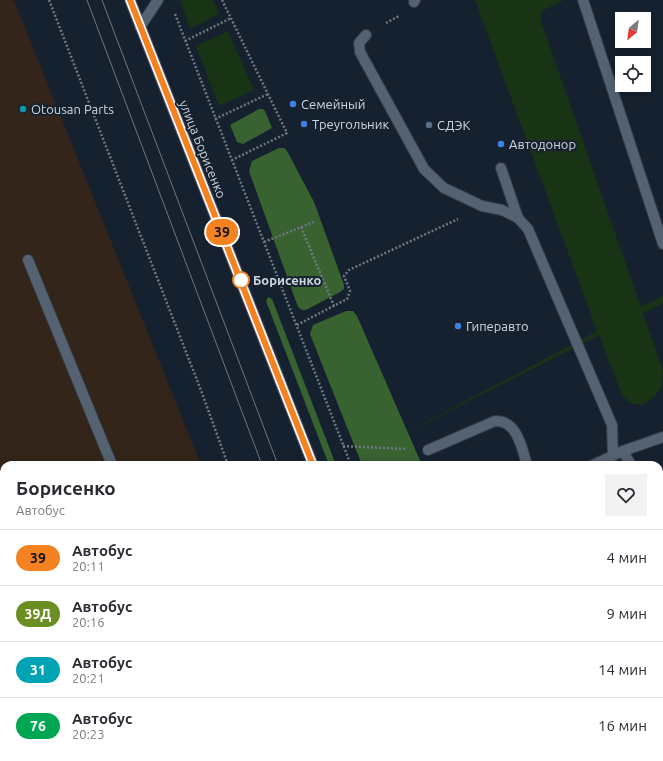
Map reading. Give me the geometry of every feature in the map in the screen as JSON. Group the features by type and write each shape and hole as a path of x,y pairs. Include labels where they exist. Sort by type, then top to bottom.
{"main road":[{"name":"улица Борисенко","path":"130,0 311,461"}],"lane":[{"path":"140,27 158,0"},
{"path":"583,0 663,244"},
{"path":"366,35 359,43 360,52 424,169 444,188 482,206 502,210 518,218 528,229 612,425 613,456"},
{"path":"501,168 518,218"},
{"path":"28,260 110,461"},
{"path":"428,450 495,421 501,421 513,429 526,461"},
{"path":"602,461 623,451 663,437"},
{"path":"623,451 629,461"}],"path":[{"path":"50,0 227,461"},
{"path":"222,0 287,133 232,160"},
{"path":"366,35 399,16 415,1"},
{"path":"172,7 349,461"},
{"path":"185,41 231,18"},
{"path":"215,119 268,94"},
{"path":"297,325 347,299 350,291 344,276 349,270 482,206"},
{"path":"264,242 314,222"},
{"path":"301,227 334,306"},
{"path":"343,446 428,450"}],"shaded area":[{"path":"0,0 14,0 199,461 0,461"}],"green space":[{"path":"180,0 213,0 219,14 190,29"},
{"path":"475,0 564,0 542,11 541,21 641,307 663,296 663,303 643,313 663,370 662,386 656,395 645,404 640,405 630,403 622,395 599,335 381,446 597,331"},
{"path":"228,31 254,90 219,106 196,46"},
{"path":"259,109 263,109 265,111 272,128 243,144 237,142 230,125"},
{"path":"279,148 284,148 287,151 314,202 344,285 344,289 340,292 306,310 302,310 298,307 249,171 252,161"},
{"path":"268,297 272,299 334,461 327,461 266,301"},
{"path":"346,311 353,311 357,316 420,461 360,461 310,334 313,325"}],"tram line":[{"path":"87,0 260,461"},
{"path":"102,0 276,461"}],"bus line":[{"name":"39","path":"130,0 240,276 311,461"}],"place":[{"name":"Семейный","path":"293,104"},
{"name":"Otousan Parts","path":"23,109"},
{"name":"Треугольник","path":"304,124"},
{"name":"СДЭК","path":"429,125"},
{"name":"Автодонор","path":"501,144"},
{"name":"Борисенко","path":"241,280"},
{"name":"Гиперавто","path":"458,326"}]}
